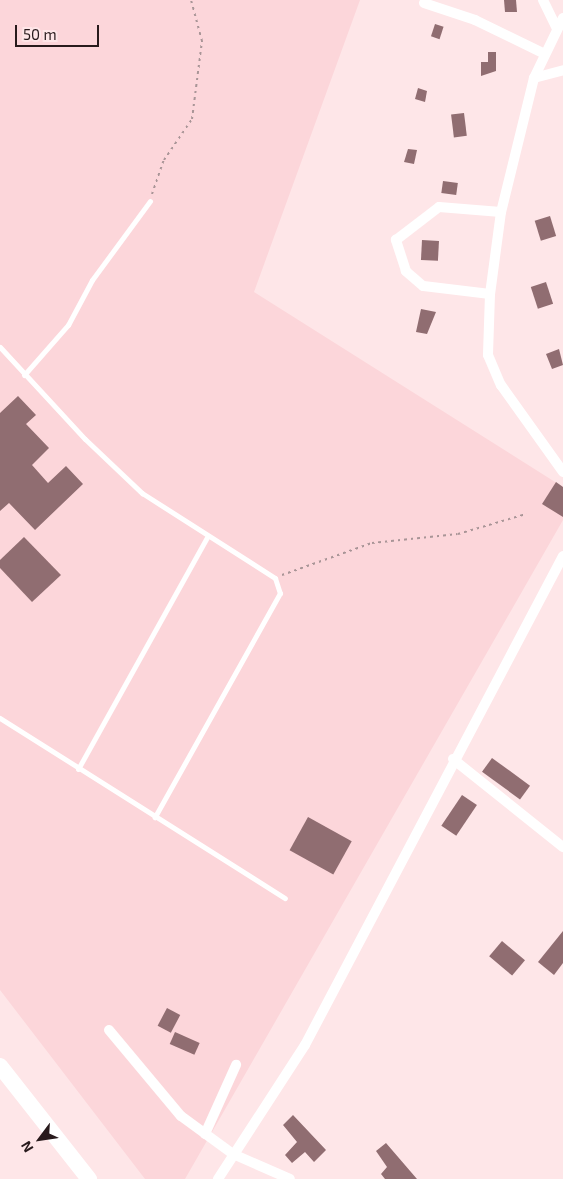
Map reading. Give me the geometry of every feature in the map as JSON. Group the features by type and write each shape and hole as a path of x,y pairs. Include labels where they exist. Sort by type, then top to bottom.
{"main road":[{"path":"0,1066 90,1179"}],"street":[{"path":"543,0 556,30"},
{"path":"424,3 475,20 543,53"},
{"path":"563,18 543,53 534,78 501,212 490,294 488,355 494,370 563,472"},
{"path":"534,78 563,70"},
{"path":"490,294 423,286 406,271 396,240 439,207 501,212"},
{"path":"218,1179 305,1045 453,760 563,556"},
{"path":"453,760 563,847"},
{"path":"109,1030 181,1116 233,1154 290,1179"},
{"path":"205,1134 236,1065"}],"lane":[{"path":"24,375 68,325 92,280 150,201"},
{"path":"0,346 24,375 142,493 207,537 274,578 280,593 155,818"},
{"path":"78,769 207,537"},
{"path":"0,718 284,898"}],"path":[{"path":"150,201 164,160 192,119 202,40 191,0"},
{"path":"274,578 372,543 458,534 526,514"}],"shaded area":[{"path":"0,0 360,0 254,292 563,487 563,520 185,1179 145,1179 0,990"}],"building":[{"path":"504,0 516,0 517,12 505,12"},
{"path":"435,24 444,27 440,39 431,36"},
{"path":"488,52 496,52 496,71 481,76 481,62 488,62"},
{"path":"418,88 427,91 425,102 415,99"},
{"path":"464,113 467,136 454,137 451,115"},
{"path":"408,149 417,150 414,164 404,162"},
{"path":"443,181 458,183 456,195 441,193"},
{"path":"550,216 556,236 541,241 535,221"},
{"path":"422,240 439,241 438,261 421,260"},
{"path":"546,282 553,304 538,309 531,287"},
{"path":"421,309 436,312 427,334 416,332"},
{"path":"559,349 563,365 552,369 546,354"},
{"path":"18,396 36,415 26,424 49,448 32,465 48,483 66,466 83,484 35,530 9,503 0,511 0,413"},
{"path":"556,482 563,487 563,517 542,504"},
{"path":"24,537 61,575 32,602 0,568 0,560"},
{"path":"492,758 530,786 520,799 482,772"},
{"path":"462,795 477,805 456,836 441,826"},
{"path":"308,817 352,841 333,874 290,850"},
{"path":"563,931 563,963 554,975 538,962"},
{"path":"502,941 525,960 512,976 489,956"},
{"path":"167,1008 180,1015 171,1033 158,1026"},
{"path":"175,1032 200,1043 194,1055 170,1044"},
{"path":"293,1115 326,1150 314,1162 305,1152 292,1163 285,1155 297,1142 283,1125"},
{"path":"386,1143 417,1179 385,1179 381,1174 387,1167 376,1151"}]}
